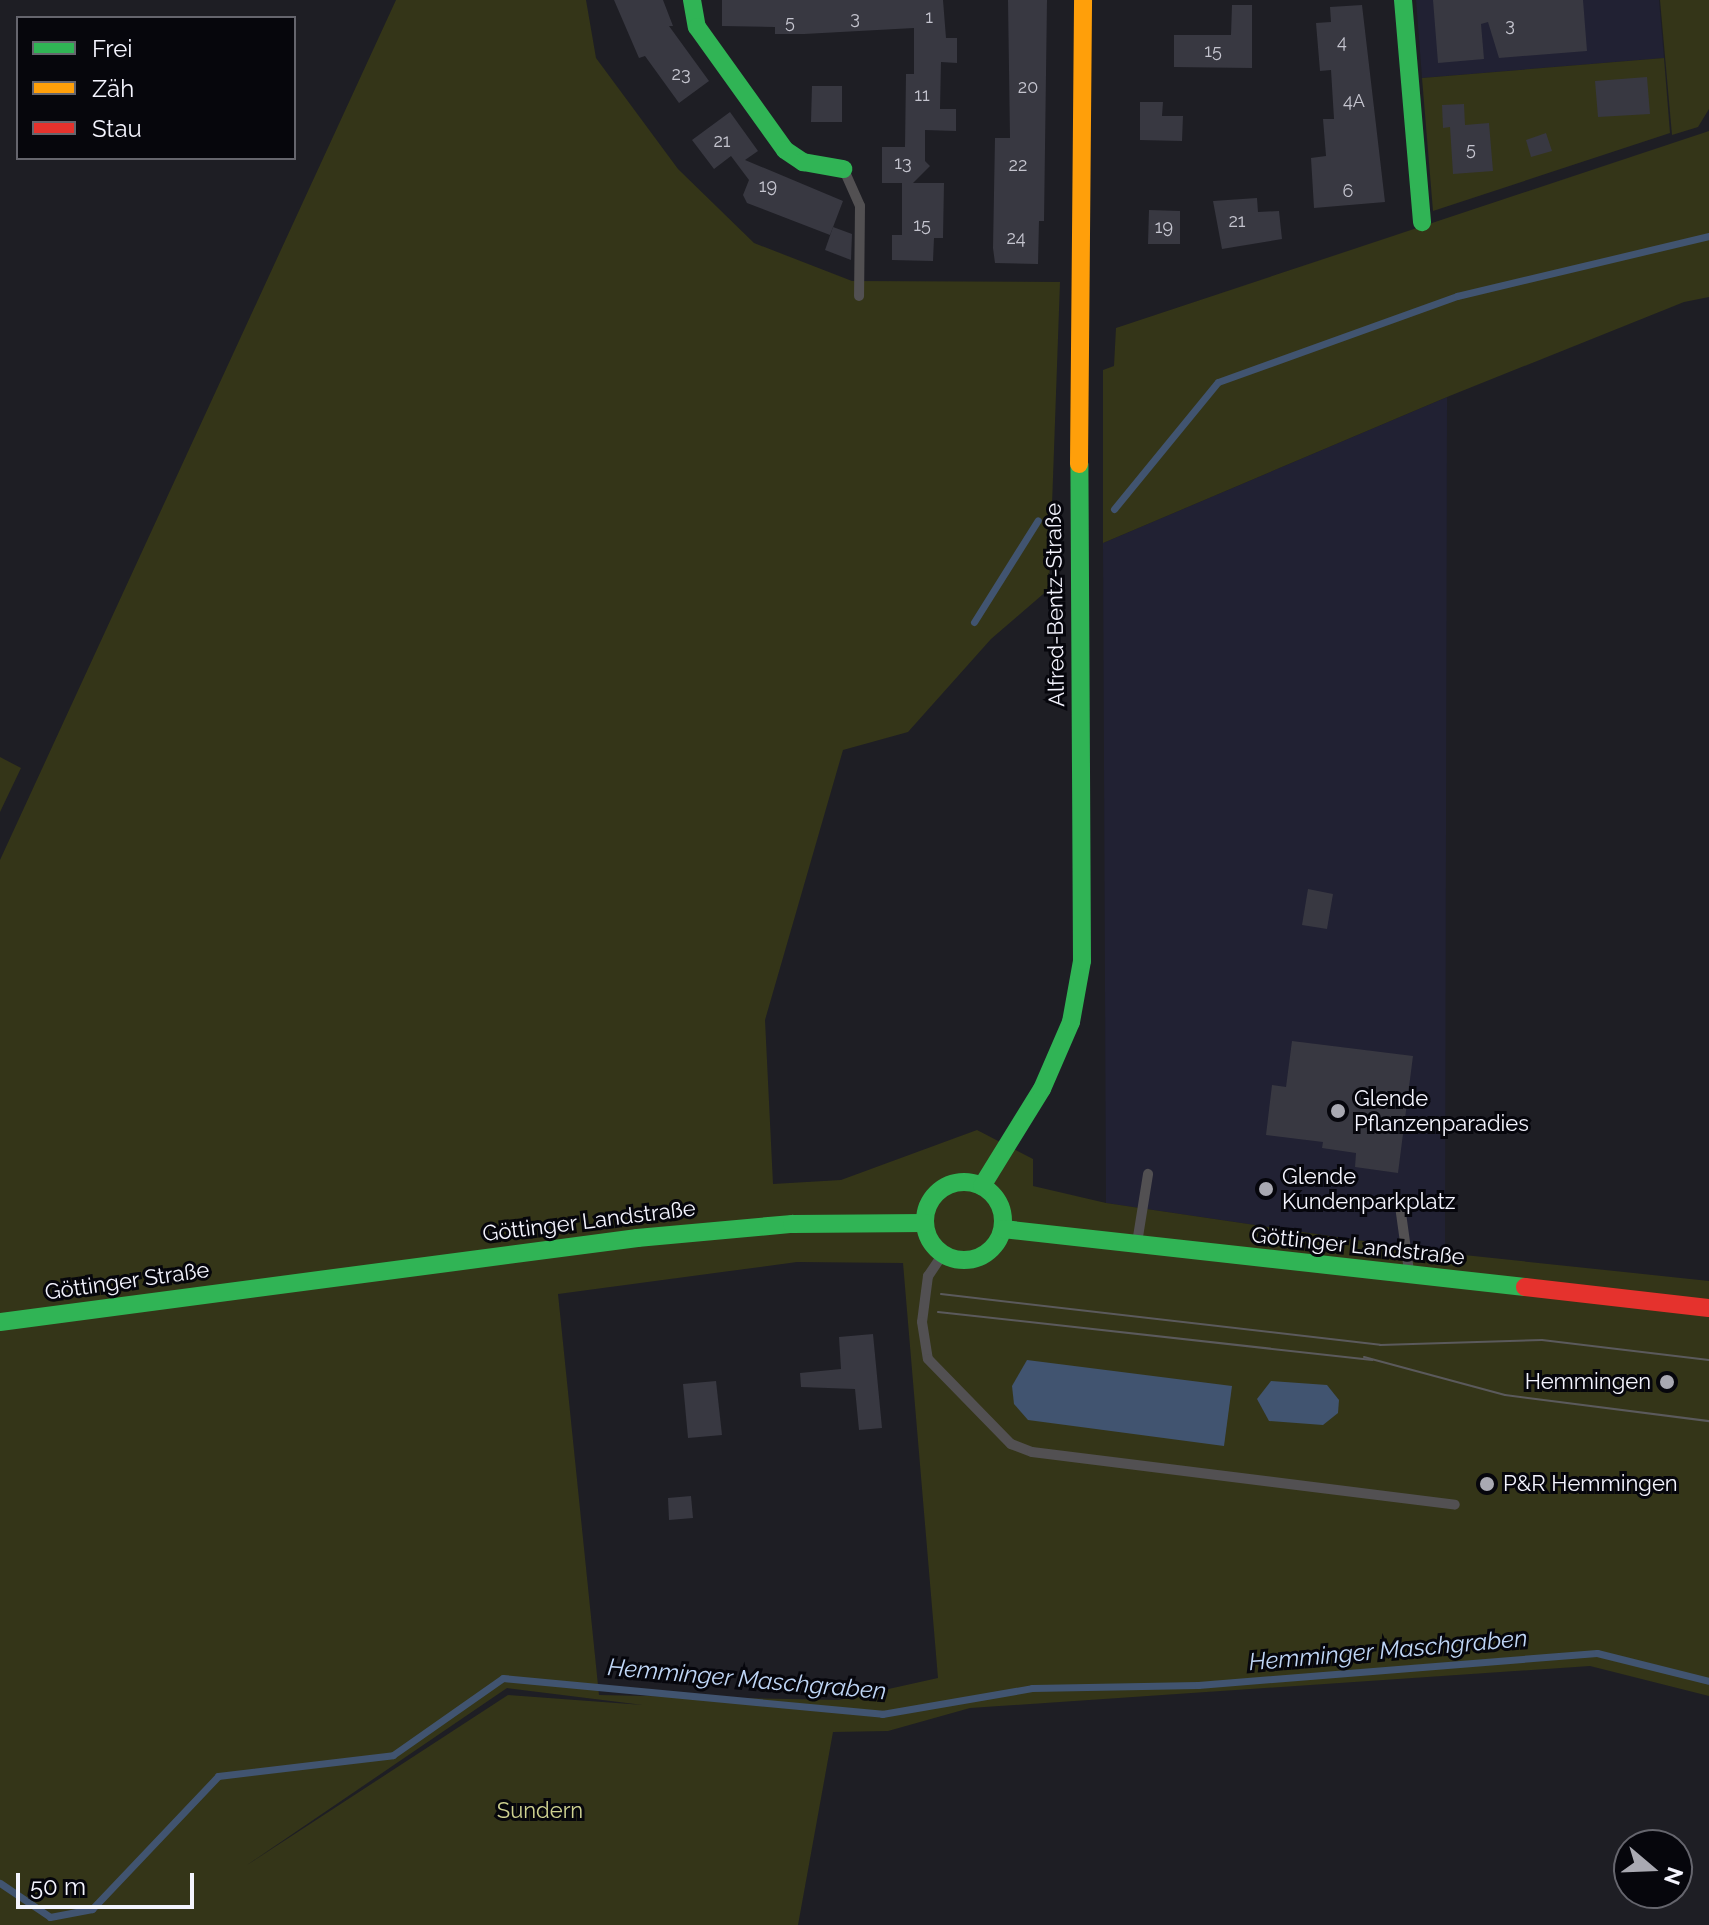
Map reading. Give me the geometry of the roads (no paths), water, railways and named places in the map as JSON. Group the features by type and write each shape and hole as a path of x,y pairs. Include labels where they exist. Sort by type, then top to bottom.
{"street":[{"path":"692,0 697,27 785,150 803,162 843,169"},
{"name":"Alfred-Bentz-Straße","path":"982,1186 1042,1089 1071,1022 1082,961 1078,362 1083,0"},
{"path":"1403,0 1422,222"},
{"path":"949,1185 982,1186 1001,1208 1003,1229 991,1251 980,1257 955,1259 943,1254 934,1246 925,1223 927,1208 949,1185"},
{"name":"Göttinger Landstraße","path":"260,1287 637,1238 792,1224 925,1223"},
{"name":"Göttinger Landstraße","path":"1003,1229 1709,1308"},
{"name":"Göttinger Straße","path":"0,1322 260,1287"}],"lane":[{"path":"843,169 860,206 859,296"},
{"path":"1137,1246 1148,1174"},
{"path":"1400,1206 1409,1276"},
{"path":"943,1254 928,1276 922,1322 928,1359 994,1433 1011,1444 1032,1452 1455,1505"}],"waterway":[{"path":"1114,509 1218,382 1457,296 1709,236"},
{"path":"974,622 1038,520"},
{"name":"Hemminger Maschgraben","path":"0,1883 50,1917 92,1909 218,1776 393,1755 503,1678 882,1714 1032,1688 1198,1685 1597,1653 1709,1681"}],"tram line":[{"path":"941,1294 1380,1345 1542,1340 1709,1360"},
{"path":"938,1312 1372,1360"},
{"path":"1364,1357 1505,1395 1709,1421"}],"place":[{"name":"Glende Pflanzenparadies","path":"1338,1111"},
{"name":"Glende Kundenparkplatz","path":"1266,1189"},
{"name":"Hemmingen","path":"1667,1382"},
{"name":"P&R Hemmingen","path":"1487,1484"}],"park label":[{"name":"Sundern","path":"540,1811"}]}
